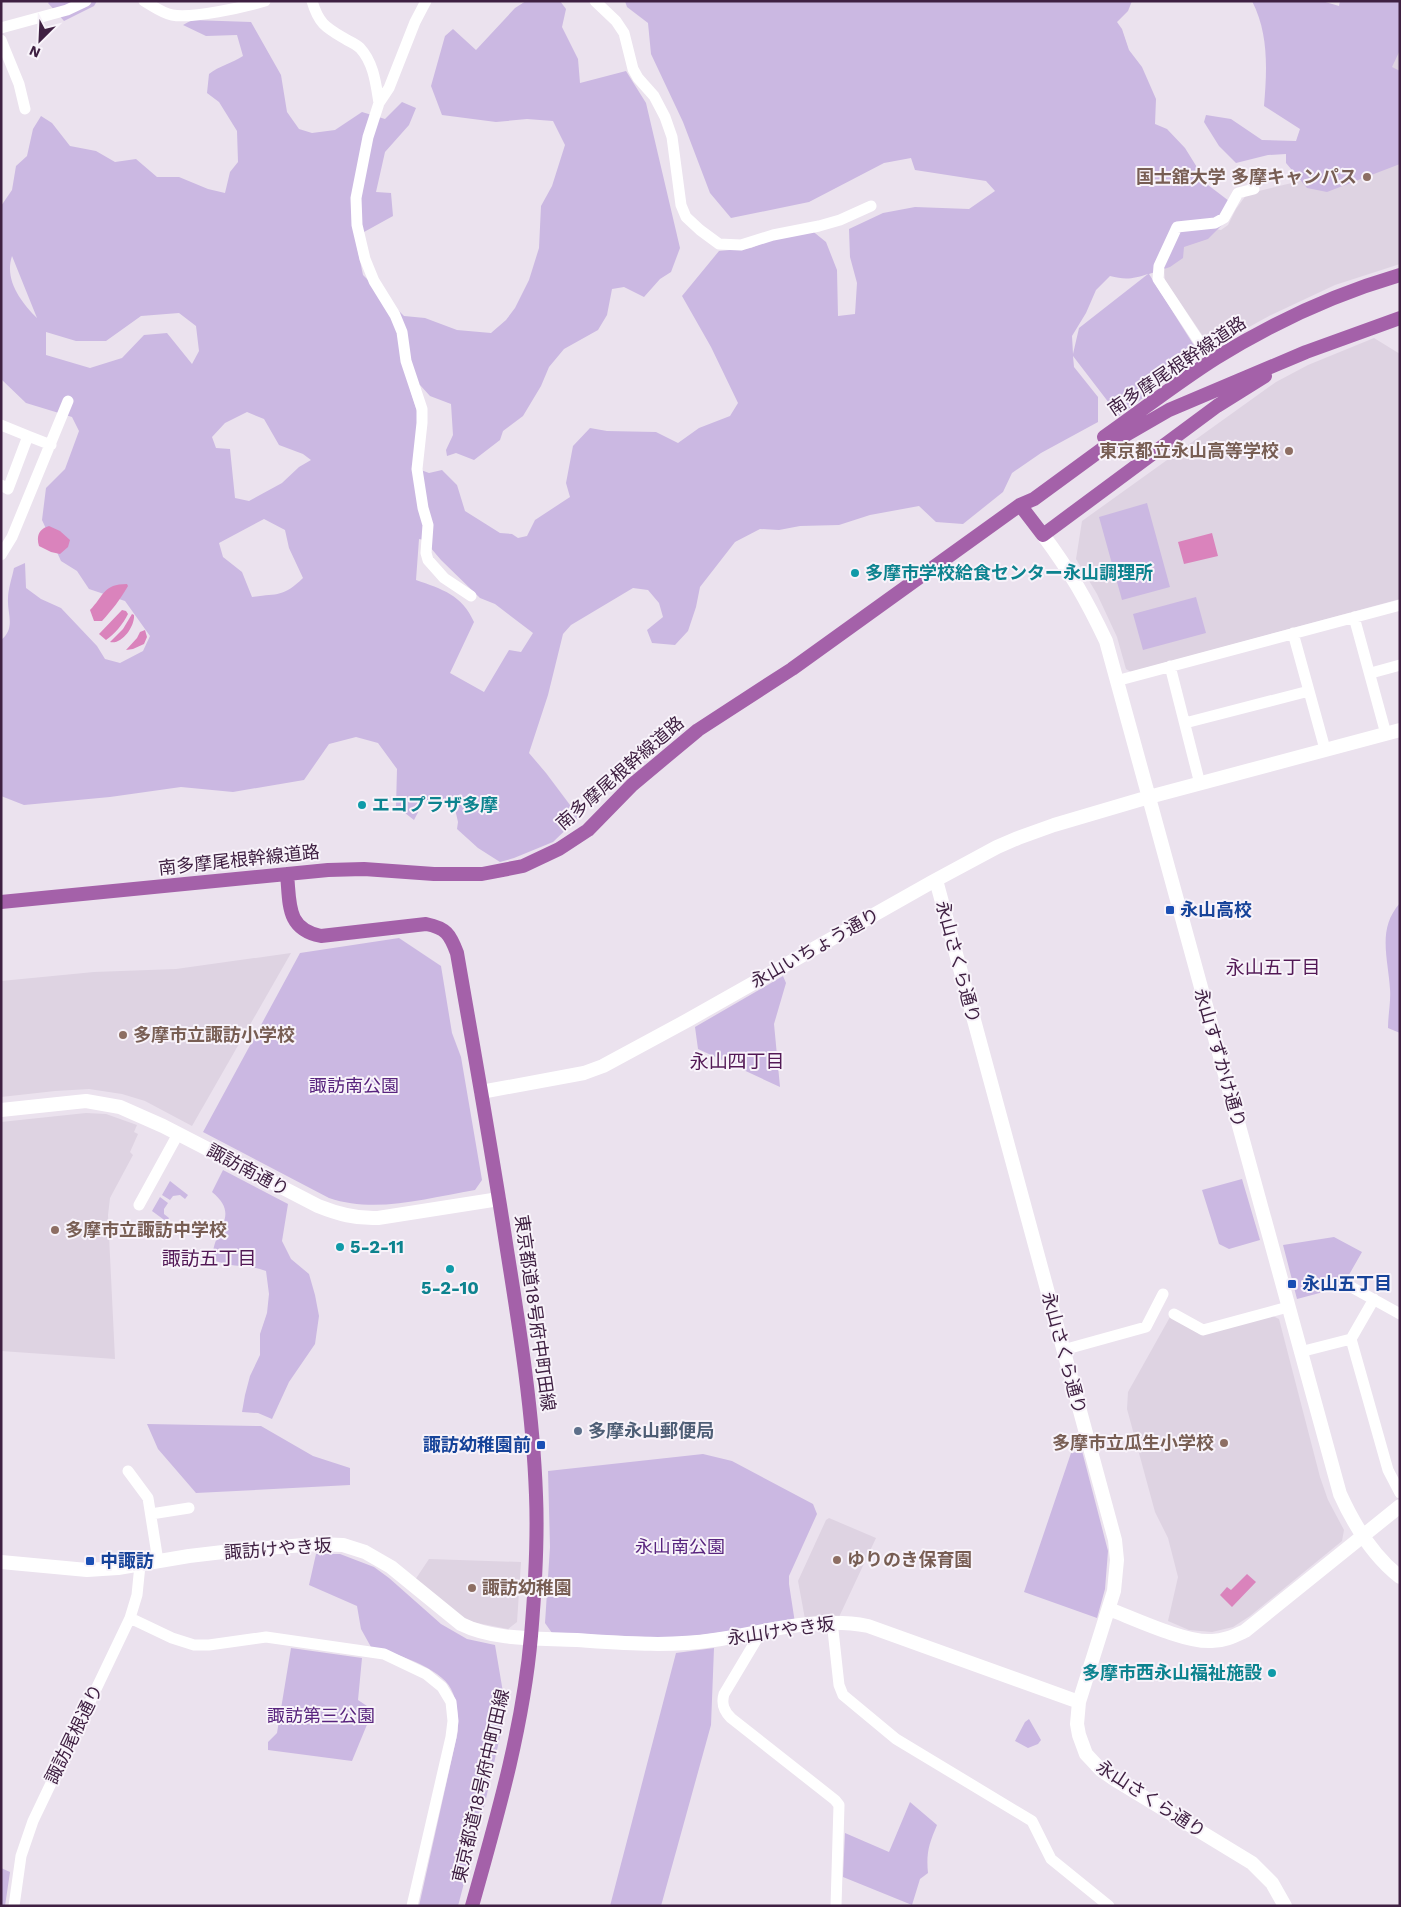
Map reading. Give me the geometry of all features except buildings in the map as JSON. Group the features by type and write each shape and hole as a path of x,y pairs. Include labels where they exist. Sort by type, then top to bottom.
{"main road":[{"name":"南多摩尾根幹線道路","path":"1020,505 1038,487 1212,361 1246,340 1296,314 1333,298 1400,275"},
{"name":"南多摩尾根幹線道路","path":"1,902 287,874 364,869 434,874 482,874 523,866 559,850 588,830 632,785 679,745 792,669 1020,505 1034,498 1105,447 1150,419 1191,399 1306,352 1400,318"},
{"path":"1020,505 1043,535 1240,391 1306,352"},
{"name":"東京都道18号府中町田線","path":"287,874 291,912 302,930 310,934 321,936 426,924 439,927 447,932 453,941 457,953 499,1199 531,1410 536,1496 535,1560 530,1638 514,1744 500,1805 472,1906"}],"street":[{"path":"1,28 67,10 86,1"},
{"path":"144,1 174,16 220,11 265,1"},
{"path":"312,1 316,16 329,29 360,48 370,62 379,103"},
{"path":"426,1 415,22 389,88 379,103 368,137 356,198 360,241 374,281 395,315 402,332 406,360 422,409 417,469 423,508 428,525 426,552 428,560 444,578 471,596"},
{"path":"595,1 616,21 624,34 633,69 638,78 654,96 664,117 672,137 681,205 686,216 700,230 719,244 741,244 840,220 871,206"},
{"path":"1,40 19,84 25,109"},
{"path":"1212,361 1158,279 1159,266 1177,228 1216,223 1224,218 1238,193 1254,189"},
{"path":"1,555 12,537 68,401"},
{"path":"1,425 51,445"},
{"path":"1,485 8,489 28,436"},
{"path":"1,531 12,537"},
{"name":"永山すずかけ通り","path":"1043,535 1088,602 1106,641 1340,1494 1362,1536 1400,1577"},
{"path":"1116,681 1400,605"},
{"path":"1354,617 1371,673 1393,732"},
{"path":"1294,633 1325,750"},
{"path":"1371,673 1400,665"},
{"path":"1170,666 1200,784"},
{"path":"1185,724 1309,690"},
{"name":"永山いちょう通り","path":"481,1092 584,1073 602,1066 996,847 1018,838 1054,824 1393,732"},
{"name":"永山さくら通り","path":"936,880 1115,1540 1116,1580 1109,1609 1079,1702 1077,1724 1079,1735 1086,1754 1093,1763 1114,1779 1252,1863 1272,1883 1285,1906"},
{"name":"諏訪南通り","path":"1,1110 86,1101 108,1103 132,1111 318,1206 339,1215 361,1219 499,1199"},
{"path":"139,1205 178,1134"},
{"path":"1344,1282 1400,1314"},
{"path":"1063,1350 1146,1327 1163,1294"},
{"path":"1374,1299 1351,1339 1388,1470 1400,1493"},
{"path":"1174,1314 1203,1330 1288,1307"},
{"path":"1300,1352 1351,1339"},
{"path":"128,1471 148,1498 158,1561"},
{"path":"1109,1609 1183,1637 1211,1642 1228,1638 1245,1631 1400,1506"},
{"path":"151,1514 189,1508"},
{"name":"諏訪けやき坂","path":"1,1562 87,1570 140,1565 240,1550 317,1544 343,1545 365,1552 391,1567 466,1626 491,1633 530,1638"},
{"name":"諏訪尾根通り","path":"14,1906 21,1856 33,1821 130,1618 137,1595 140,1565"},
{"path":"130,1618 172,1638 194,1645 209,1646 266,1637 384,1654 435,1680 448,1696 452,1712 450,1737 412,1906"},
{"path":"832,1622 839,1685 843,1695 896,1739 1032,1821 1051,1859 1109,1906"},
{"name":"永山けやき坂","path":"530,1638 677,1644 762,1632 781,1627 832,1622 868,1626 1079,1702"},
{"path":"762,1632 724,1694 722,1705 731,1718 839,1805 836,1906"}],"shaded area":[{"name":"国士舘大学 多摩キャンパス","path":"1400,1 1400,264 1335,285 1269,316 1211,348 1165,280 1164,269 1185,237 1210,228 1221,230 1228,225 1236,209 1247,194 1304,180 1363,91"},
{"name":"東京都立永山高等学校","path":"1374,338 1400,354 1400,599 1131,672 1126,669 1117,637 1097,594 1076,559 1082,521 1276,382 1308,365"},
{"path":"49,526 60,531 70,540 68,547 60,554 39,546 39,533"},
{"path":"1212,533 1218,556 1184,564 1178,542"},
{"path":"127,584 128,586 122,596 106,617 102,621 94,621 90,610 105,592 113,586"},
{"path":"122,610 128,614 113,635 106,640 99,634"},
{"path":"132,614 134,619 127,634 119,641 110,642 123,629"},
{"path":"145,630 147,637 144,644 126,650 140,632"},
{"name":"多摩市立諏訪小学校","path":"291,953 192,1126 145,1101 122,1094 89,1089 1,1097 1,981 94,972 176,969"},
{"name":"多摩市立諏訪中学校","path":"86,1113 106,1114 137,1125 134,1132 138,1134 130,1152 133,1155 110,1198 108,1215 115,1359 1,1351 1,1122"},
{"name":"多摩市立瓜生小学校","path":"1271,1315 1279,1319 1320,1477 1328,1500 1344,1530 1342,1541 1250,1616 1233,1627 1212,1632 1189,1630 1168,1621 1178,1577 1168,1538 1155,1512 1127,1409 1128,1392 1170,1317 1202,1335"},
{"name":"ゆりのき保育園","path":"829,1518 876,1538 839,1617 805,1619 798,1581 826,1520"},
{"name":"諏訪幼稚園","path":"429,1559 521,1562 517,1622 508,1629 472,1622 461,1616 415,1580"},
{"path":"1247,1574 1256,1582 1232,1607 1220,1595 1227,1587 1231,1590"}],"green space":[{"path":"50,1 97,1 94,6 64,21 48,3"},
{"path":"526,1 560,1 566,9 562,27 578,59 580,83 626,71 646,103 680,248 671,272 660,279 644,297 624,287 612,289 607,315 598,330 564,349 549,367 541,386 523,416 503,431 500,440 474,460 456,453 447,456 446,450 453,435 451,404 430,396 420,385 410,389 420,421 413,467 429,473 442,470 457,485 465,511 500,533 512,534 518,538 527,536 535,520 570,497 566,483 573,446 590,428 607,431 656,432 678,443 699,428 730,416 738,403 711,347 682,296 719,251 751,248 805,225 826,242 837,270 838,316 855,314 857,283 850,257 849,229 883,213 915,207 969,209 995,191 986,181 915,170 911,158 884,163 809,202 731,218 710,193 683,122 651,54 648,23 627,7 625,1 1132,1 1128,11 1117,22 1122,29 1129,50 1142,67 1156,99 1155,124 1167,129 1185,148 1208,185 1229,201 1224,223 1208,239 1184,247 1183,258 1170,267 1149,274 1200,355 1119,416 1073,356 1074,367 1098,397 1098,422 1041,453 1012,473 1003,492 963,524 936,522 919,506 870,515 839,525 800,526 779,530 760,529 735,542 700,587 688,631 675,645 652,643 647,630 663,617 659,603 648,590 633,588 571,625 563,634 548,695 529,753 579,817 553,842 514,858 500,862 478,848 457,829 458,822 455,809 445,802 424,801 414,820 396,806 397,769 378,743 356,737 329,744 304,780 233,792 181,787 110,797 24,805 1,796 1,640 6,635 10,625 8,595 14,568 25,563 26,588 41,599 61,608 97,646 105,659 120,663 143,651 150,636 125,601 89,589 77,571 61,561 42,520 46,488 65,469 79,431 72,417 26,403 1,379 1,206 12,190 16,166 27,156 33,129 41,116 52,123 70,146 96,151 115,162 136,159 157,177 179,177 208,189 225,193 230,172 238,162 237,131 219,102 207,93 209,74 243,56 237,35 206,36 183,25 192,20 251,22 281,75 287,112 299,129 312,133 335,130 362,112 385,119 402,102 416,108 409,125 385,152 376,192 391,193 393,216 355,237 363,275 404,316 425,318 457,330 491,333 506,320 515,308 529,280 539,248 541,206 552,186 565,145 553,121 527,119 496,122 442,115 431,86 445,36 453,29 476,50 515,8","holes":["12,256 37,318 15,290 10,274","1148,274 1079,328 1073,354 1072,336 1086,313 1096,290 1110,276 1120,278 1138,277","179,313 196,326 199,351 192,364 167,333 144,335 122,358 90,368 46,355 46,332 76,341 106,341 141,316","247,412 264,419 279,445 303,454 311,460 299,467 282,483 249,501 235,498 230,449 216,448 212,437 225,423","264,519 285,530 289,548 303,578 290,589 279,594 252,597 242,572 223,557 219,543","419,539 424,540 441,560 480,598 495,604 533,633 521,652 509,650 484,692 450,673 474,622 464,605 443,590 416,580"]},
{"path":"1252,1 1322,1 1339,6 1340,1 1400,1 1400,50 1392,67 1400,71 1400,164 1327,192 1307,188 1286,163 1286,154 1268,155 1236,163 1219,146 1204,122 1206,115 1231,119 1262,140 1296,141 1300,129 1264,106 1266,52 1258,14"},
{"path":"1147,503 1170,587 1122,600 1099,517"},
{"path":"1196,597 1206,633 1143,650 1133,614"},
{"path":"1400,903 1400,1033 1388,1028 1390,994 1386,933 1388,923"},
{"name":"諏訪南公園","path":"399,938 441,966 452,1033 461,1057 482,1180 475,1190 383,1205 347,1203 329,1198 203,1132 300,953"},
{"path":"783,976 786,983 774,1024 780,1087 698,1049 695,1027"},
{"path":"223,1170 288,1204 282,1241 291,1259 309,1274 315,1295 319,1316 315,1344 289,1382 272,1419 258,1413 242,1412 250,1376 260,1355 260,1334 267,1313 269,1294 266,1271 213,1260 213,1250 223,1224 225,1209 221,1201 212,1192"},
{"path":"1242,1179 1260,1240 1229,1249 1219,1244 1202,1190"},
{"path":"170,1181 188,1195 185,1199 180,1195 173,1196 170,1200 162,1195"},
{"path":"160,1197 168,1203 164,1209 164,1214 169,1218 167,1222 152,1211"},
{"path":"1334,1237 1362,1252 1342,1287 1297,1299 1283,1245"},
{"path":"147,1424 261,1426 313,1456 350,1468 350,1485 196,1493 158,1449"},
{"path":"1082,1451 1108,1551 1105,1589 1097,1618 1024,1592 1071,1453"},
{"name":"永山南公園","path":"703,1454 732,1461 813,1504 817,1514 789,1576 795,1623 676,1638 552,1633 545,1623 550,1547 548,1471"},
{"path":"316,1554 340,1554 374,1567 441,1624 467,1639 495,1645 506,1710 485,1803 458,1906 419,1906 458,1731 457,1710 451,1689 446,1681 437,1674 416,1662 371,1647 361,1629 357,1606 309,1585"},
{"name":"諏訪第三公園","path":"291,1648 362,1658 358,1700 373,1710 352,1761 268,1750 268,1742 277,1733"},
{"path":"714,1648 711,1725 661,1906 610,1906 676,1653"},
{"path":"1029,1719 1041,1740 1038,1744 1028,1748 1015,1741 1025,1722"},
{"path":"910,1802 937,1825 929,1849 927,1860 928,1873 920,1879 912,1905 843,1877 845,1833 889,1852"},
{"path":"1,1868 10,1872 5,1906 1,1906"}],"place":[{"name":"国士舘大学 多摩キャンパス","path":"1367,177"},
{"name":"東京都立永山高等学校","path":"1289,451"},
{"name":"多摩市学校給食センター永山調理所","path":"855,573"},
{"name":"エコプラザ多摩","path":"362,805"},
{"name":"永山高校","path":"1170,910"},
{"name":"多摩市立諏訪小学校","path":"123,1035"},
{"name":"多摩市立諏訪中学校","path":"55,1230"},
{"name":"5-2-11","path":"340,1247"},
{"name":"5-2-10","path":"450,1269"},
{"name":"永山五丁目","path":"1292,1284"},
{"name":"多摩永山郵便局","path":"578,1431"},
{"name":"多摩市立瓜生小学校","path":"1224,1443"},
{"name":"諏訪幼稚園前","path":"541,1445"},
{"name":"ゆりのき保育園","path":"837,1560"},
{"name":"中諏訪","path":"90,1561"},
{"name":"諏訪幼稚園","path":"472,1588"},
{"name":"多摩市西永山福祉施設","path":"1272,1673"}],"district":[{"name":"永山五丁目","path":"1273,967"},
{"name":"永山四丁目","path":"737,1061"},
{"name":"諏訪五丁目","path":"209,1258"}]}
